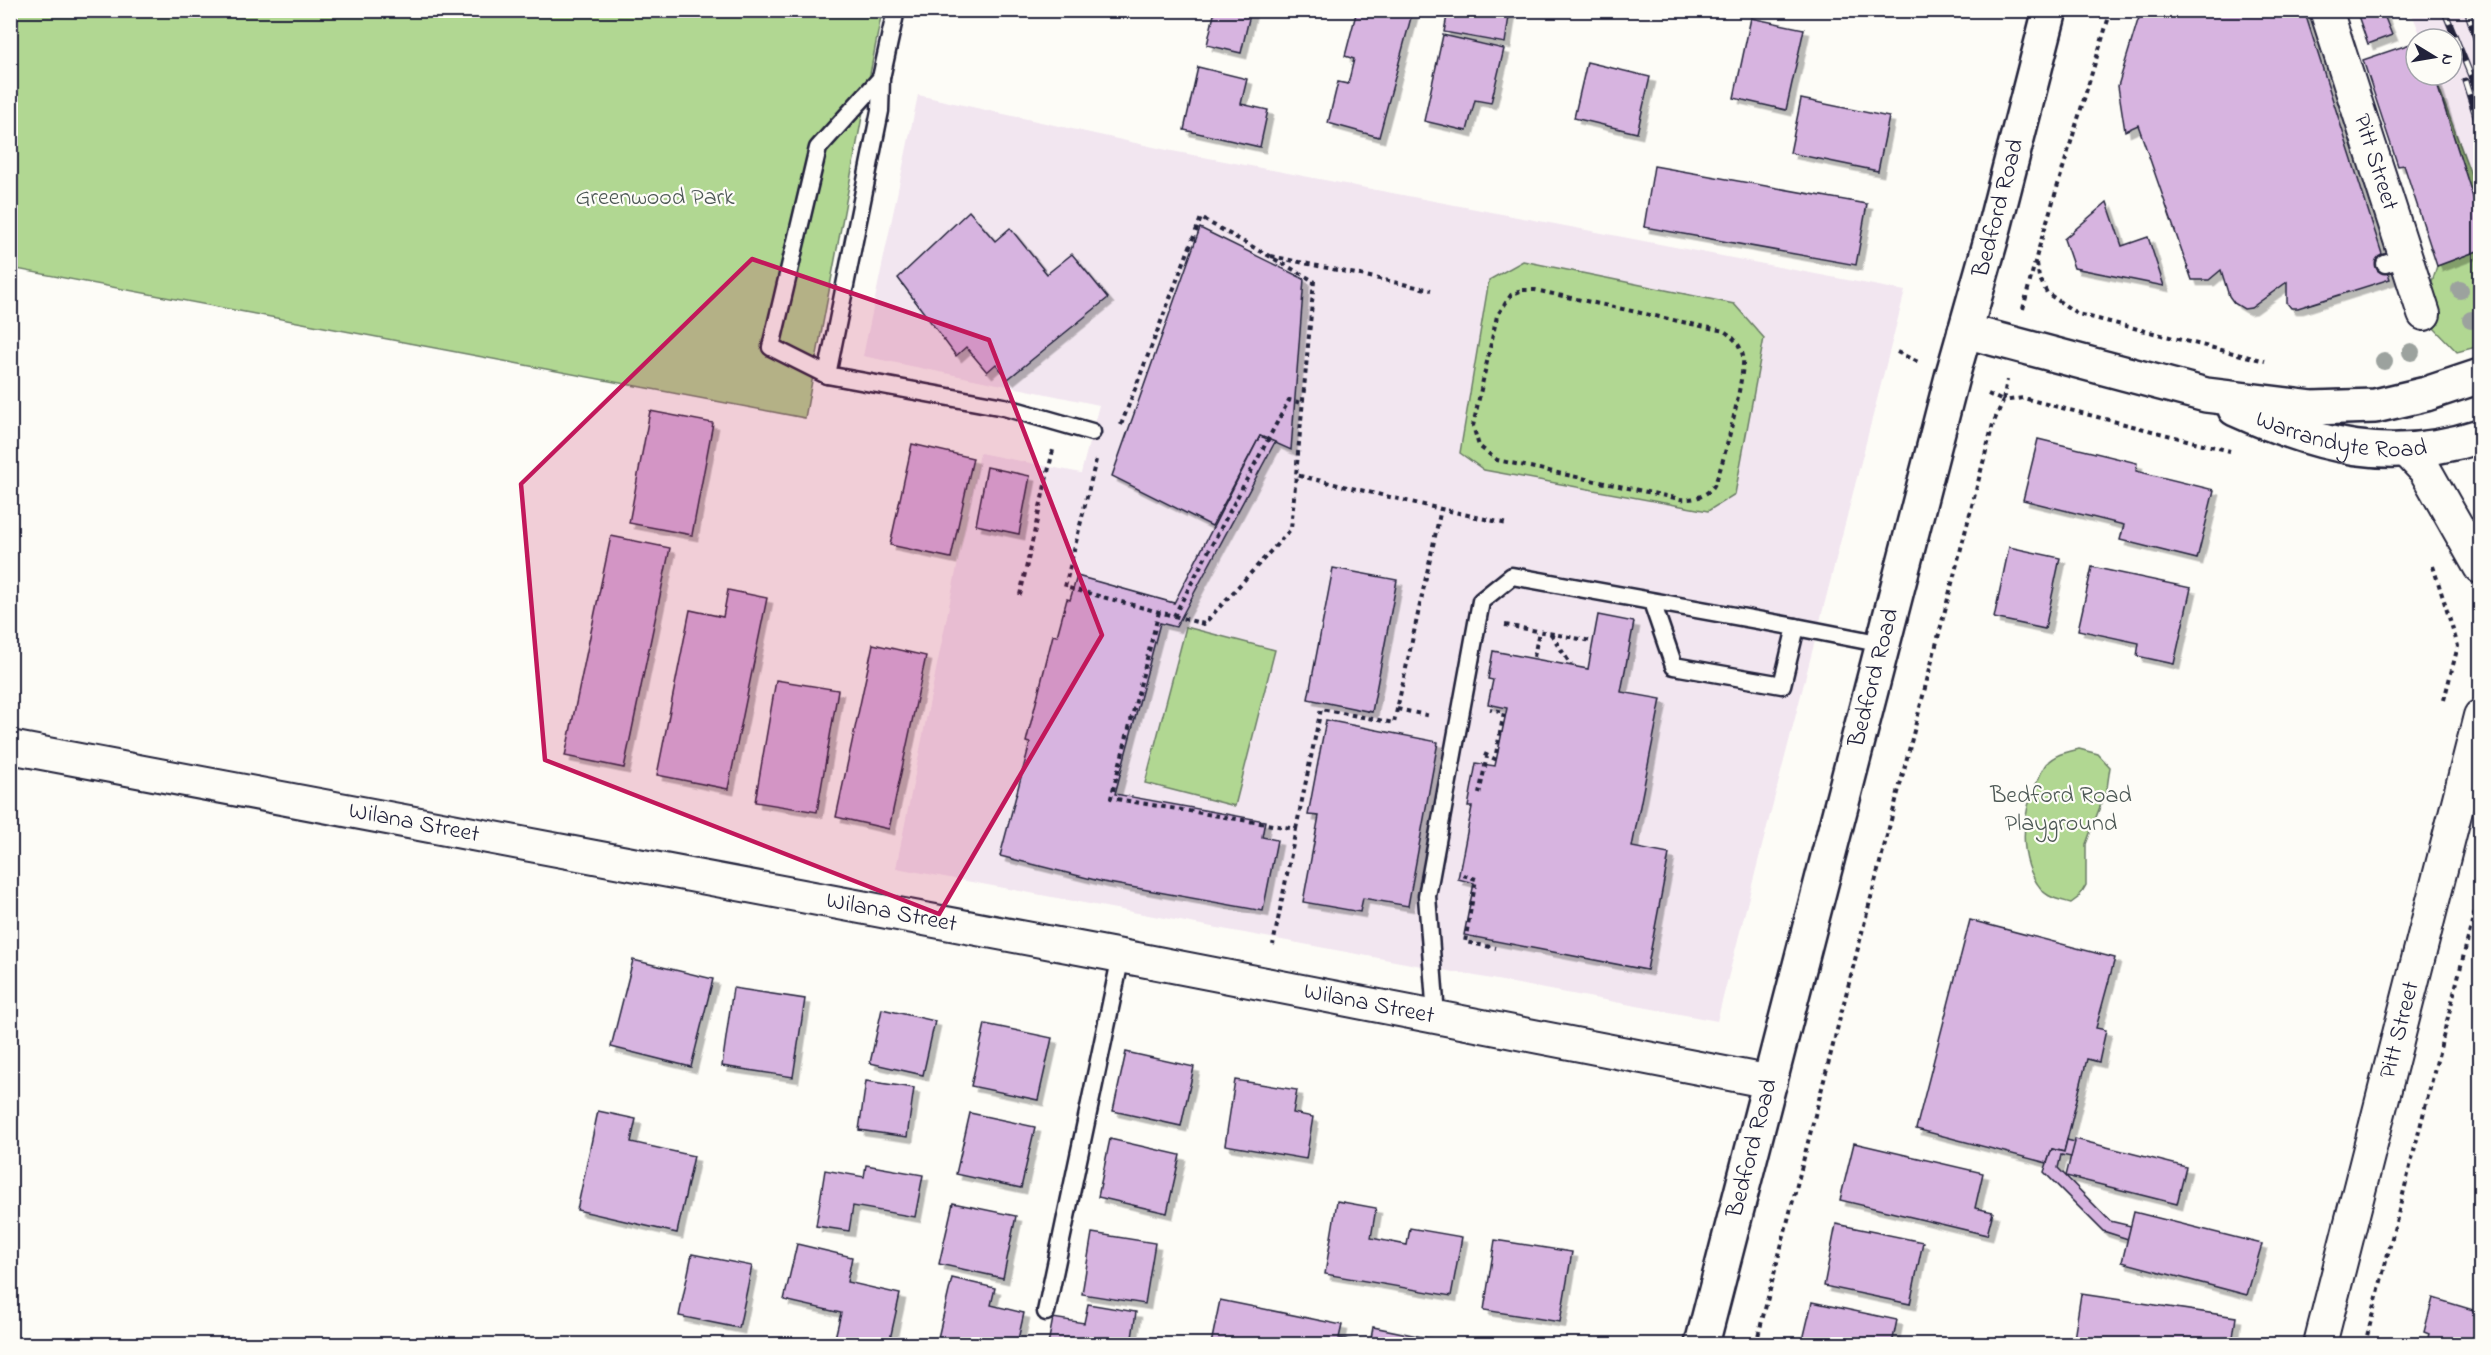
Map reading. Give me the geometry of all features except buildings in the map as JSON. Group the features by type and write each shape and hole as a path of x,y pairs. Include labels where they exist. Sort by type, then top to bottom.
{"main road":[{"name":"Bedford Road","path":"1702,1344 2050,10"},
{"name":"Warrandyte Road","path":"1965,331 2206,395 2312,408 2375,406 2426,394 2481,376"},
{"name":"Warrandyte Road","path":"2206,395 2278,428 2340,446 2407,451 2457,444 2481,436"}],"street":[{"name":"Pitt Street","path":"2326,10 2395,261 2424,314"},
{"path":"2407,451 2424,470 2481,567"},
{"name":"Pitt Street","path":"2320,1344 2481,716"},
{"name":"Wilana Street","path":"10,747 1121,956 1771,1082"}],"lane":[{"path":"827,375 880,111 881,78 896,10"},
{"path":"881,78 818,148 771,347 827,375 1004,407 1097,434"},
{"path":"1436,1017 1427,896 1481,601 1512,576 1883,644"},
{"path":"1652,602 1674,666 1782,685 1796,627"},
{"path":"1046,1312 1121,956"}],"path":[{"path":"1202,218 1268,256 1314,281 1291,530 1204,624 1065,587 1097,434 1115,439 1202,218"},
{"path":"2037,254 2039,277 2047,293 2078,315 2276,364"},
{"path":"1268,256 1431,290"},
{"path":"1523,290 1535,290 1724,331 1733,337 1740,347 1743,366 1719,475 1708,492 1689,500 1497,460 1479,446 1475,436 1474,420 1497,316 1511,295 1523,290"},
{"path":"1756,1344 1993,424 2003,401 2023,398 2231,452"},
{"path":"1174,616 1289,400 1302,403"},
{"path":"1020,595 1060,423"},
{"path":"1296,475 1507,524"},
{"path":"1273,945 1321,709 1394,723 1441,509"},
{"path":"2431,559 2458,646 2443,704"},
{"path":"1159,612 1111,798 1296,829"},
{"path":"1534,657 1539,631"},
{"path":"1550,634 1571,665"},
{"path":"1478,800 1486,757"},
{"path":"1465,866 1463,876 1476,879 1465,942 1496,948"},
{"path":"2365,1344 2481,891"}],"highlighted area":[{"path":"752,259 989,340 1102,635 939,914 545,760 521,484"}],"shaded area":[{"path":"2411,11 2480,11 2480,199 2439,87 2464,87 2464,27 2417,27"},
{"path":"918,95 1167,150 1905,291 1717,1021 896,868 980,453 1081,473 1099,405 863,356"}],"green space":[{"name":"Greenwood Park","path":"11,11 882,11 805,418 11,268"},
{"path":"2438,87 2480,199 2480,219"},
{"path":"2480,250 2480,346 2457,352 2432,326 2426,300 2437,266"},
{"path":"1523,261 1734,304 1764,338 1735,494 1708,511 1484,470 1460,453 1489,280"},
{"path":"1186,627 1275,650 1235,806 1145,783"},
{"name":"Bedford Road Playground","path":"2079,749 2098,754 2110,767 2107,788 2086,844 2086,885 2079,897 2071,903 2051,897 2042,890 2028,865 2024,836 2032,793 2045,766 2057,756"}],"railway":[{"path":"2444,10 2480,98"},
{"path":"2467,10 2480,51"},
{"path":"2465,81 2480,129"}]}
